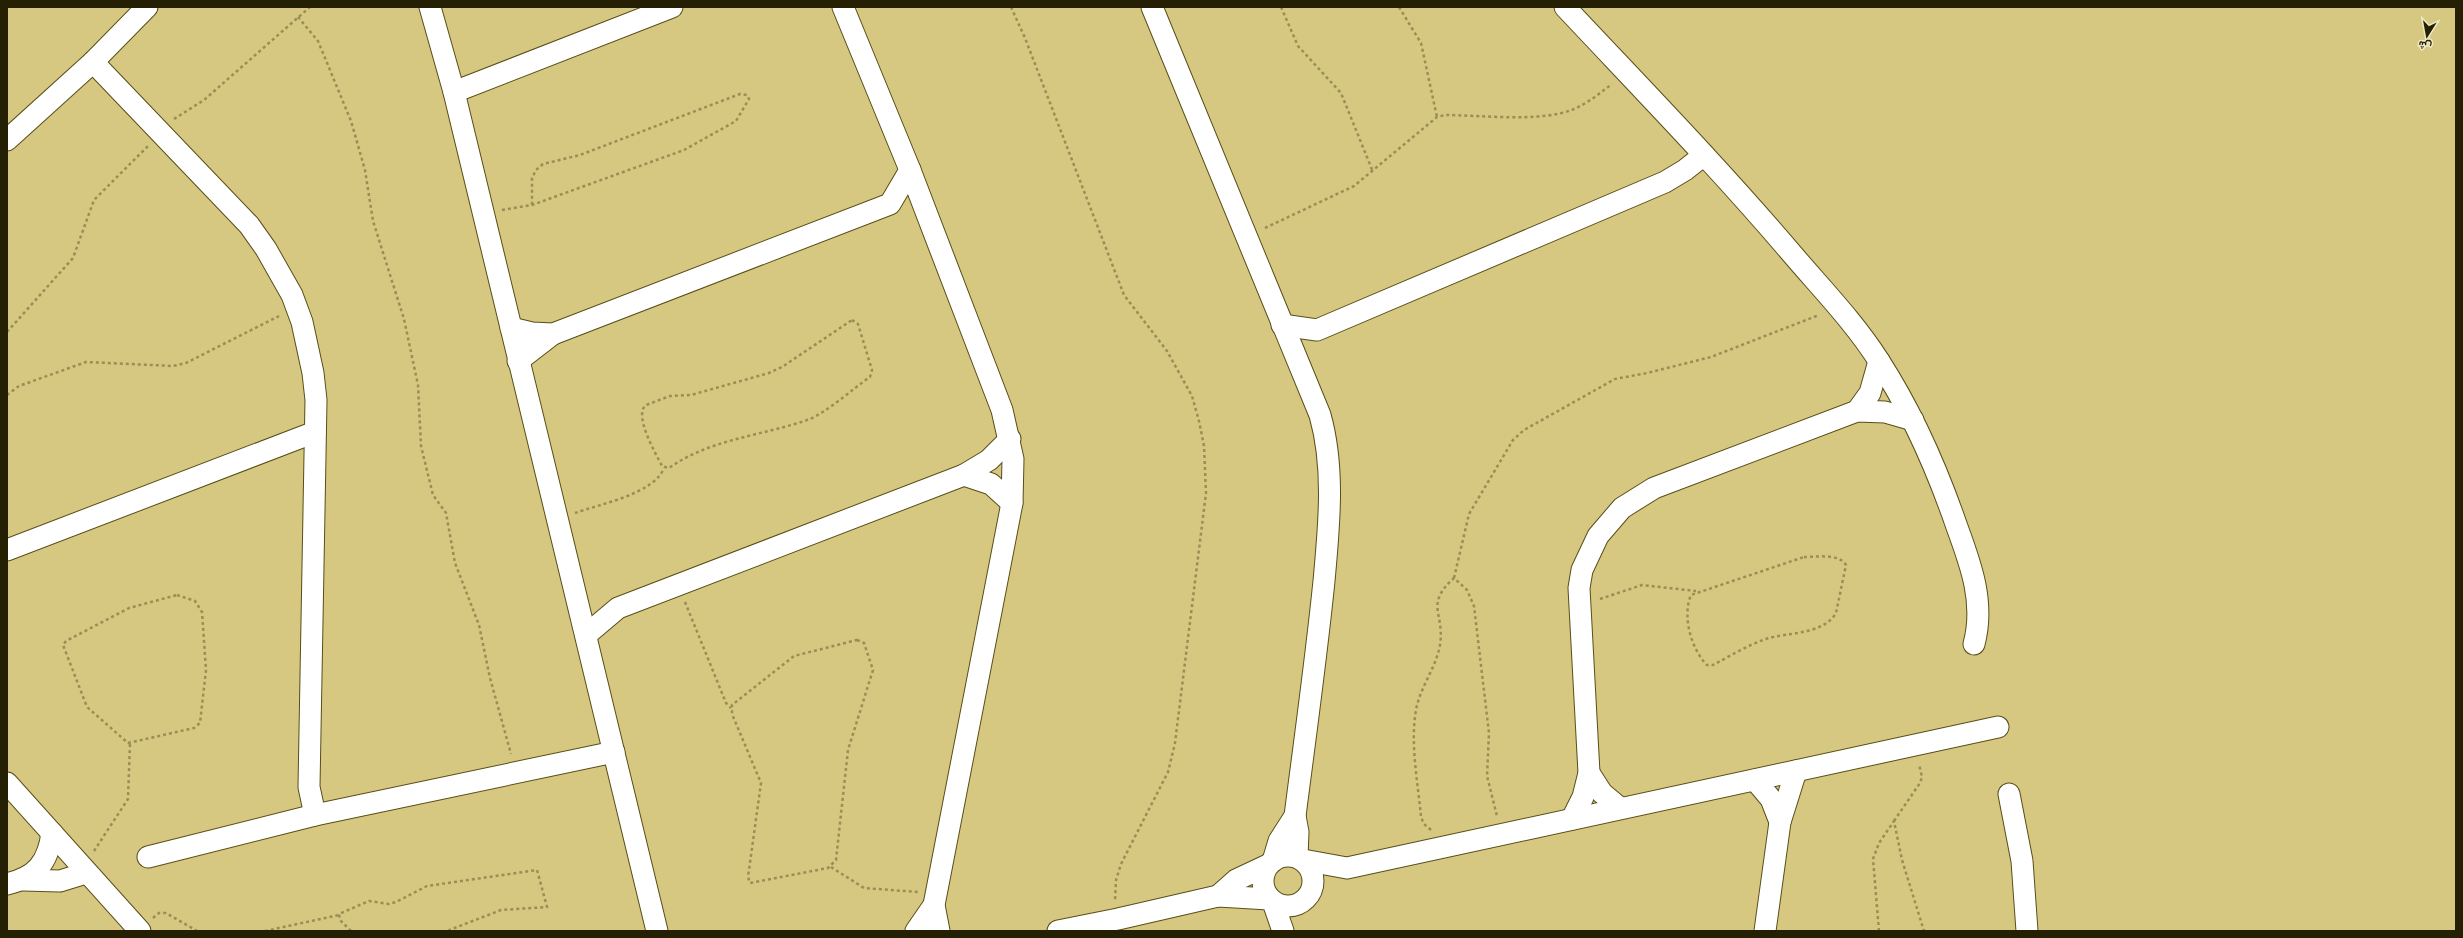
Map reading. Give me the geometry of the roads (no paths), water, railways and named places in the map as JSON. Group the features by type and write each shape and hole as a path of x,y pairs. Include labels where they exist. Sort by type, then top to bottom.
{"street":[{"path":"7,140 93,62 147,7"},
{"path":"430,7 454,92 657,931"},
{"path":"454,92 672,7"},
{"path":"843,7 910,170 924,210 1002,410 1010,439 1013,481 1012,503 935,899 939,931"},
{"path":"1152,7 1298,362 1325,432 1329,478 1326,550 1319,629 1295,816 1300,859 1309,867 1313,876 1305,899 1295,921 1288,931"},
{"path":"1566,7 1743,196 1838,308 1879,361 1913,420 1951,507 1976,586 1979,615 1974,644"},
{"path":"93,62 166,125 249,224 280,272 297,307 309,346 313,373 315,432 309,786 315,815"},
{"path":"1298,362 1306,345 1317,330 1664,182 1685,170 1704,155"},
{"path":"890,204 910,170"},
{"path":"518,360 553,334 890,204 924,210"},
{"path":"1282,325 1317,330"},
{"path":"511,328 532,333 553,334"},
{"path":"1857,411 1870,393 1879,361"},
{"path":"1572,818 1583,797 1589,773 1578,607 1581,576 1589,552 1609,521 1637,497 1654,488 1857,411 1886,412 1913,420"},
{"path":"7,550 315,432"},
{"path":"586,635 618,608 964,475 989,460 1010,439"},
{"path":"964,475 991,484 1012,503"},
{"path":"577,598 597,605 618,608"},
{"path":"1218,896 1236,880 1284,856 1347,868 1572,818 1998,727"},
{"path":"148,857 315,815 614,752"},
{"path":"1765,931 1780,822 1796,771"},
{"path":"1589,773 1602,793 1620,808"},
{"path":"1755,780 1771,798 1780,822"},
{"path":"7,783 140,931"},
{"path":"2009,794 2022,861 2027,931"},
{"path":"1283,931 1262,882 1279,842 1295,816"},
{"path":"15,882 36,871 46,858 52,833"},
{"path":"46,858 55,868 60,881"},
{"path":"1058,931 1118,920 1218,896 1271,900 1286,906 1305,899 1347,868"},
{"path":"15,882 60,881 83,869"},
{"path":"916,931 935,899"}]}
